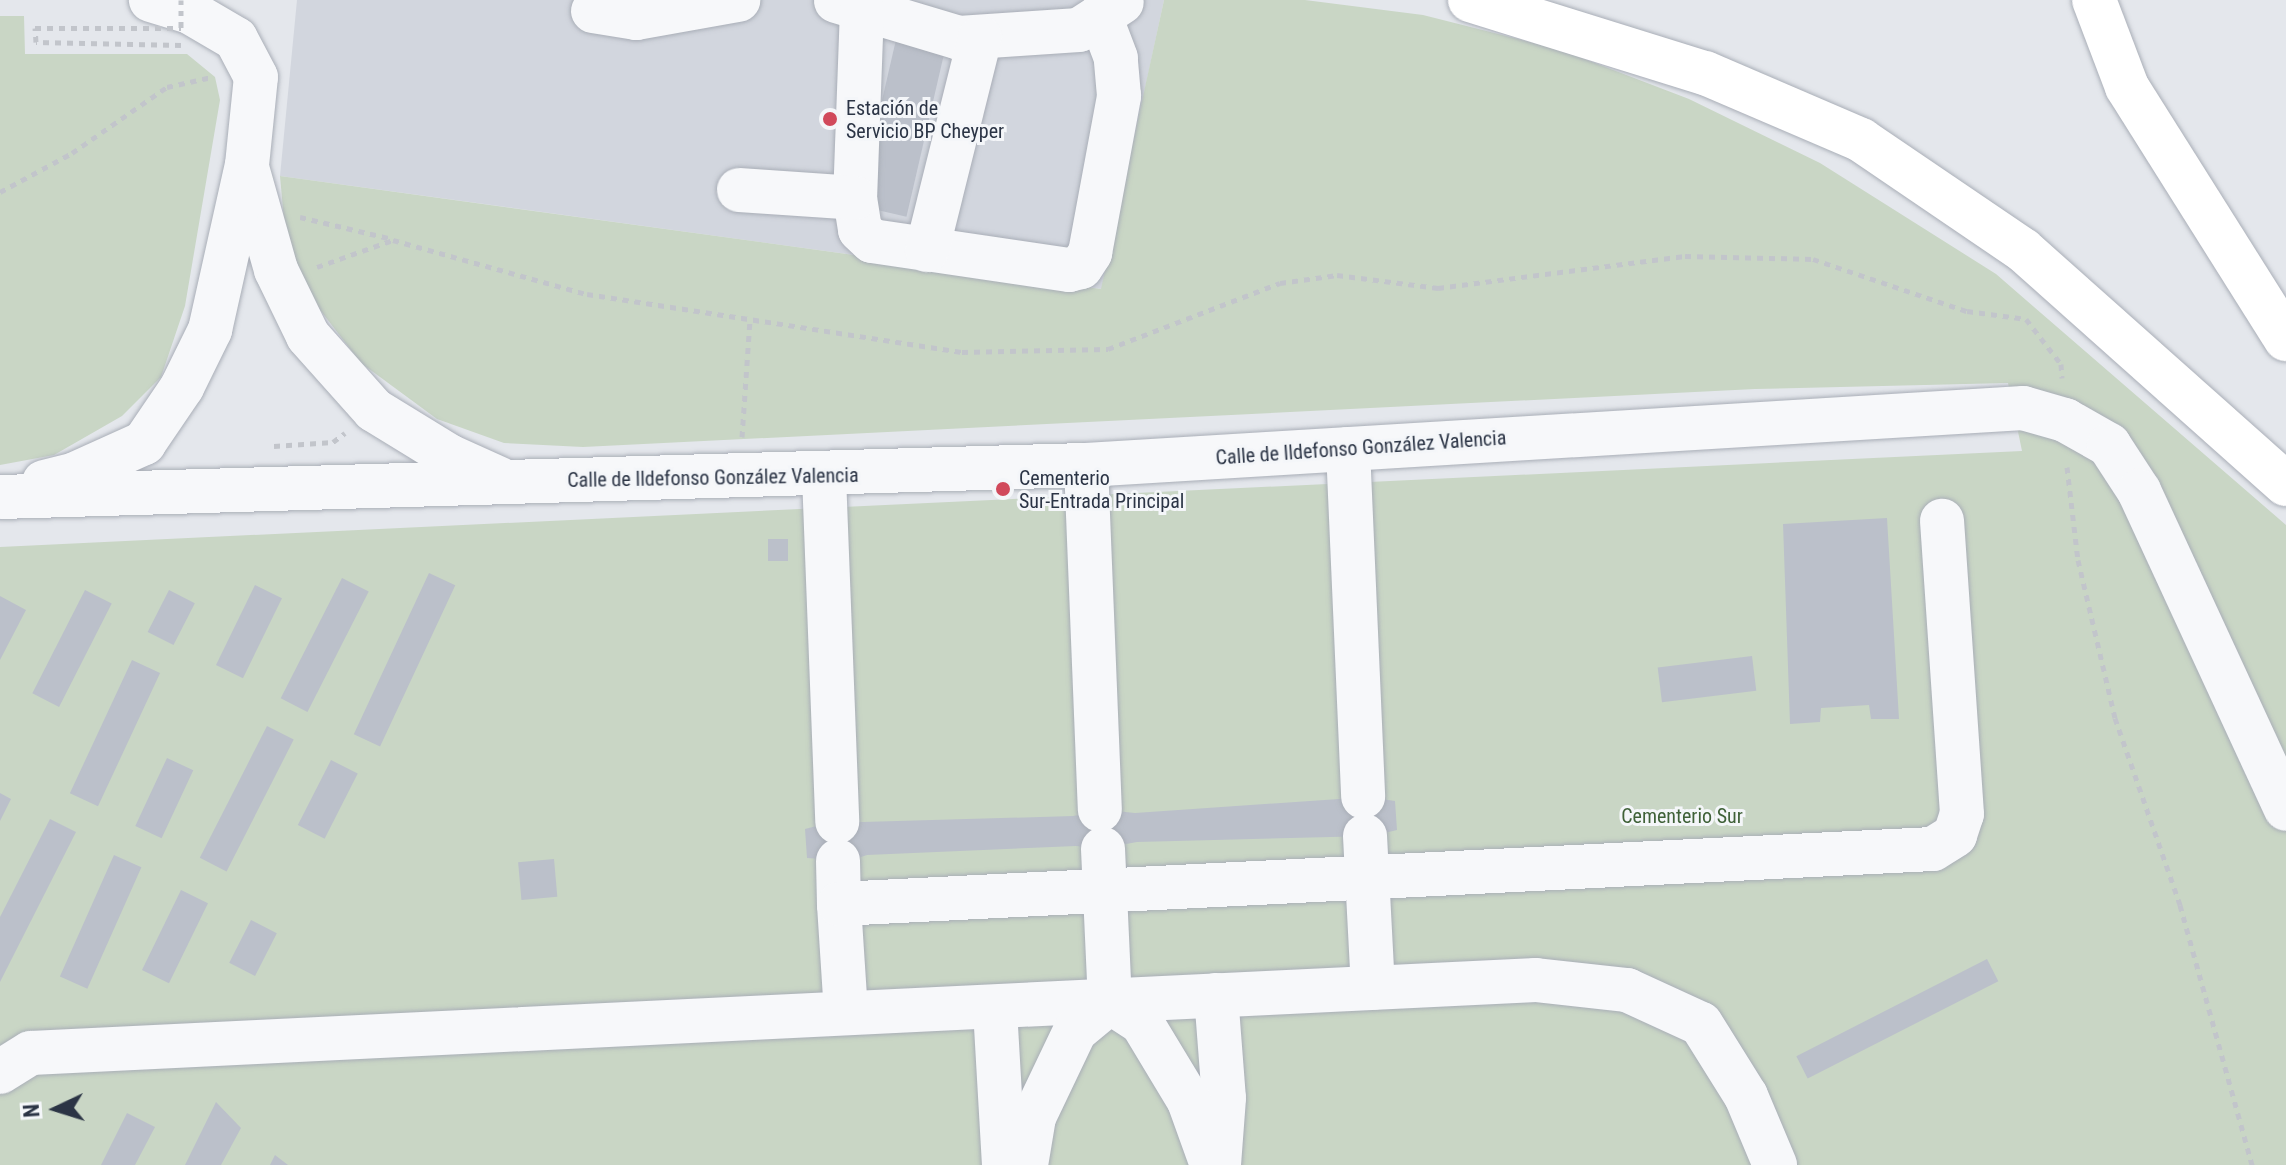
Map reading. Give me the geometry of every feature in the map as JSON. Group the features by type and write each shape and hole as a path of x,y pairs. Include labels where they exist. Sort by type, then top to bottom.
{"highway":[{"path":"1470,0 1705,73 1861,140 2023,250 2286,484"},
{"path":"2094,0 2127,87 2286,339"}],"street":[{"path":"151,0 190,12 236,39 256,77 247,165"},
{"path":"593,11 636,18 738,0"},
{"path":"848,4 959,38 1079,30 1112,8 1119,96 1090,253 1081,267 872,241 860,230 855,198 848,4"},
{"path":"927,250 980,37"},
{"name":"Calle de Ildefonso González Valencia","path":"247,165 276,270 308,336 374,410 449,456 510,483"},
{"name":"Calle de Ildefonso González Valencia","path":"0,494 75,474 144,443 182,387 210,330 247,165"},
{"path":"739,190 855,198"},
{"name":"Calle de Ildefonso González Valencia","path":"0,494 824,476 1086,465 2023,408 2065,420 2109,445 2139,491 2286,809"},
{"path":"1348,449 1373,988"},
{"path":"1086,465 1110,1002"},
{"path":"824,476 839,904 846,1013"},
{"path":"839,904 1103,850 1365,837 1933,849 1955,835 1962,814 1942,521"},
{"path":"0,1072 31,1053 846,1013 995,1009 1536,980 1627,990 1701,1024 1746,1096 1775,1165"},
{"path":"1216,995 1224,1098 1219,1165"},
{"path":"1026,1165 1034,1117 1075,1031 1110,1002"},
{"path":"1110,1002 1142,1023 1189,1101 1212,1165"},
{"path":"995,1009 1004,1165"}],"path":[{"path":"181,0 181,28 35,28 36,42 181,45"},
{"path":"0,192 72,153 167,87 215,77"},
{"path":"258,207 393,240 587,294 962,352 1108,349 1280,283 1323,277 1438,288 1685,256 1813,259 1967,311 2026,319 2061,364 2078,560 2115,718 2180,905 2252,1165"},
{"path":"311,269 393,240"},
{"path":"740,478 750,319"},
{"path":"269,446 333,442 374,410"}],"shaded area":[{"path":"297,0 1164,0 1102,289 280,176"}],"green space":[{"name":"Cementerio Sur","path":"1164,0 1305,0 1423,15 1561,50 1689,99 1820,163 1996,274 2286,525 2286,1165 0,1165 0,547 2022,451 2008,383 1755,389 583,447 504,443 437,419 361,363 314,302 286,242 280,176 1101,289"},
{"path":"0,16 24,16 25,54 187,54 215,77 220,100 185,306 161,377 122,416 54,455 0,465"}],"building":[{"path":"898,31 947,42 906,217 858,205"},
{"path":"1887,518 1899,719 1871,719 1869,705 1821,708 1820,722 1790,724 1783,524"},
{"path":"768,539 788,539 788,561 768,561"},
{"path":"429,573 455,585 380,747 354,734"},
{"path":"342,578 369,592 307,712 281,698"},
{"path":"255,585 282,598 243,678 216,665"},
{"path":"85,590 112,604 59,707 32,693"},
{"path":"169,590 195,603 174,645 148,632"},
{"path":"0,596 26,610 0,660"},
{"path":"1752,656 1756,691 1662,702 1658,668"},
{"path":"132,660 160,673 98,806 70,793"},
{"path":"267,726 294,740 227,871 200,858"},
{"path":"167,758 193,770 162,838 135,826"},
{"path":"331,760 358,774 325,839 298,825"},
{"path":"0,793 11,799 0,821"},
{"path":"1368,797 1395,801 1397,830 1372,836 1137,842 1099,849 1076,846 867,855 849,861 807,858 805,829 828,823 1073,816 1106,810 1135,813"},
{"path":"50,819 76,832 0,982 0,917"},
{"path":"114,855 141,867 87,989 60,977"},
{"path":"554,859 557,897 521,900 518,862"},
{"path":"181,890 208,903 169,983 142,970"},
{"path":"251,920 277,933 255,976 229,963"},
{"path":"1987,959 1998,981 1808,1078 1796,1056"},
{"path":"216,1102 241,1128 221,1165 185,1165"},
{"path":"127,1113 155,1127 135,1165 101,1165"},
{"path":"275,1155 288,1165 270,1165"}],"place":[{"name":"Estación de Servicio BP Cheyper","path":"830,119"},
{"name":"Cementerio Sur-Entrada Principal","path":"1003,489"}]}
